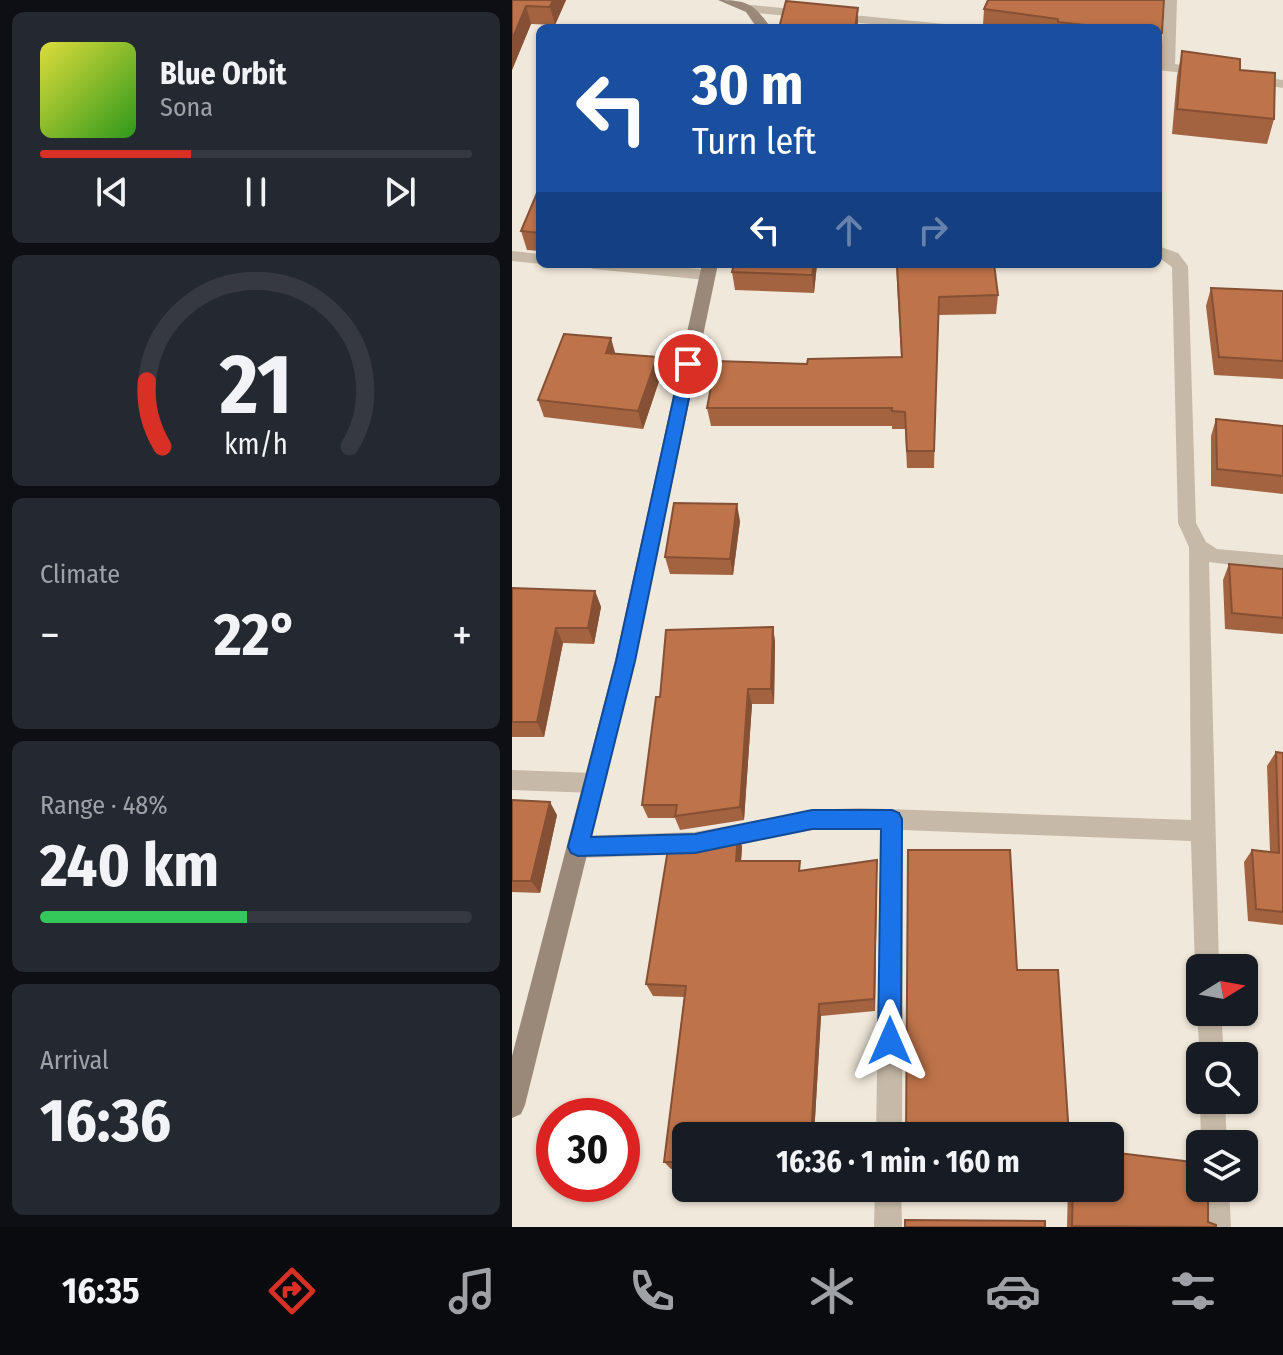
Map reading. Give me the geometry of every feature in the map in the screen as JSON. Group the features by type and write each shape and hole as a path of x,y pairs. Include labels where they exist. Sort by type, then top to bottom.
{"street":[{"path":"724,0 751,9 913,24"},
{"path":"1171,0 1163,67 1283,84"},
{"path":"751,9 761,24"},
{"path":"1162,253 1172,257 1180,266 1187,523 1199,547 1206,954"},
{"path":"512,256 536,259"},
{"path":"512,1105 625,661 708,270 670,268"},
{"path":"1199,547 1213,556 1283,563"},
{"path":"512,780 594,783"},
{"path":"578,847 695,843 812,820 892,819 1202,831"},
{"path":"889,1122 892,819"},
{"path":"888,1202 888,1227"},
{"path":"1216,1202 1217,1227"}],"building":[{"path":"512,0 553,0 550,7 526,6 512,40"},
{"path":"988,0 1164,0 1162,33 1162,24 1076,24 984,9"},
{"path":"786,1 858,8 856,24 780,24"},
{"path":"1182,51 1240,59 1240,70 1275,73 1274,119 1177,109"},
{"path":"536,195 536,233 521,231"},
{"path":"733,268 813,268 812,275 732,272"},
{"path":"897,268 995,268 998,295 939,297 934,451 907,451 905,412 892,411 892,408 707,408 716,361 807,364 808,359 902,357"},
{"path":"1211,288 1283,291 1283,361 1219,357"},
{"path":"564,334 611,338 606,353 657,357 638,411 538,400"},
{"path":"1216,419 1283,426 1283,476 1217,469"},
{"path":"674,503 737,504 730,559 665,557"},
{"path":"1229,564 1283,569 1283,618 1232,613"},
{"path":"512,588 595,591 588,628 556,628 537,722 512,722"},
{"path":"773,627 771,689 748,689 740,807 675,816 677,805 642,805 656,697 660,697 666,630"},
{"path":"1276,752 1283,753 1283,912 1256,909 1252,850 1279,853"},
{"path":"512,800 550,802 531,881 512,881"},
{"path":"738,833 736,861 800,861 799,871 877,860 874,999 819,1004 812,1122 672,1122 672,1162 664,1162 686,986 646,984 669,843"},
{"path":"908,850 1010,850 1017,970 1058,970 1068,1122 906,1122"},
{"path":"1124,1154 1186,1161 1186,1202 1208,1202 1208,1222 1216,1227 1072,1226 1073,1202 1124,1202"},
{"path":"905,1220 1045,1221 1045,1227 905,1227"}],"route":[{"path":"688,364 625,661 578,847 695,843 812,820 892,819 890,1041"}]}
